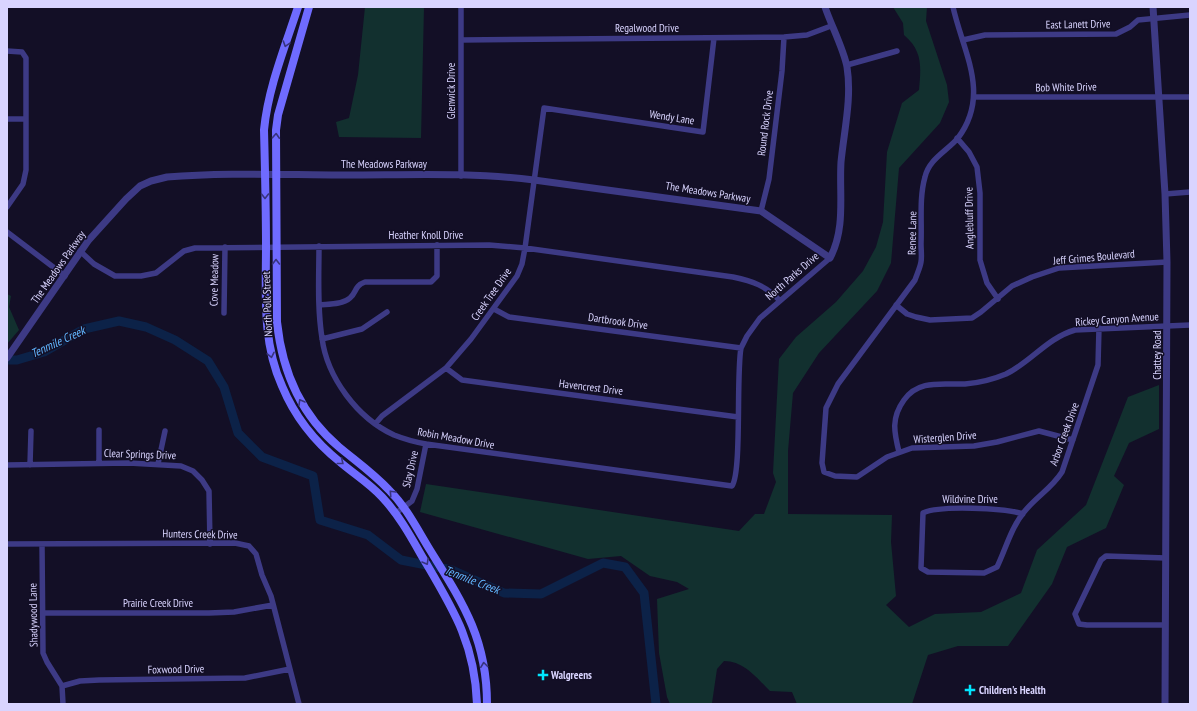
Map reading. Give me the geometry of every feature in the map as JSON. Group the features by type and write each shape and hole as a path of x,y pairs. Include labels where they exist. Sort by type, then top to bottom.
{"main road":[{"name":"North Polk Street","path":"298,7 266,109 264,130 266,307 268,339 272,361 281,385 291,404 322,447 368,484 396,513 406,528 459,620 470,651 477,704"},
{"name":"North Polk Street","path":"308,7 278,115 275,145 278,338 290,380 298,398 319,428 338,446 365,466 404,507 458,596 473,624 482,653 487,704"}],"street":[{"name":"Glenwick Drive","path":"461,7 461,176"},
{"name":"North Parks Drive","path":"732,486 735,481 737,461 742,348 747,336 760,318 830,258 837,245 840,220 841,164 849,82 847,65 825,7"},
{"name":"Renee Lane","path":"824,472 822,463 826,408 838,384 915,280 921,262 922,191 926,172 935,159 957,138 968,120 974,97 974,80 970,58 953,7"},
{"name":"Chattey Road","path":"1153,7 1165,194 1167,262 1168,326 1165,704"},
{"name":"East Lanett Drive","path":"963,40 985,35 1116,34 1130,27 1138,20 1190,16"},
{"name":"Regalwood Drive","path":"461,40 784,37 807,35 831,26"},
{"name":"Round Rock Drive","path":"761,211 769,179 782,71 784,37"},
{"name":"Wendy Lane","path":"544,108 703,132 714,38"},
{"path":"847,65 897,51"},
{"path":"7,52 22,52 25,55 26,170 23,184 7,208"},
{"name":"Bob White Drive","path":"974,97 1190,97"},
{"name":"Creek Tree Drive","path":"376,423 382,416 446,368 494,309 517,276 522,264 525,248 544,108"},
{"path":"7,119 25,119"},
{"name":"Anglebluff Drive","path":"957,138 969,152 977,167 980,200 980,260 987,282 998,299"},
{"name":"The Meadows Parkway","path":"7,358 65,276 80,251 126,199 140,186 151,181 185,176 461,176 534,180 761,211 830,258"},
{"path":"1165,194 1190,192"},
{"path":"7,232 65,276"},
{"path":"318,305 345,301 351,298 358,284 365,282 431,282 437,276 437,245"},
{"name":"Heather Knoll Drive","path":"80,251 94,264 115,276 141,276 156,274 184,251 195,248 489,245 525,248 739,278 753,281 770,291 780,302"},
{"name":"Robin Meadow Drive","path":"319,246 318,305 322,339 328,363 344,393 358,409 393,434 426,444 732,486"},
{"name":"Cove Meadow","path":"224,313 225,247"},
{"name":"Jeff Grimes Boulevard","path":"896,305 907,314 916,318 948,320 972,318 998,299 1012,286 1032,277 1059,268 1167,262"},
{"name":"Dartbrook Drive","path":"494,309 509,317 742,348"},
{"path":"322,339 362,329 387,312"},
{"name":"Rickey Canyon Avenue","path":"899,452 894,421 898,408 917,388 936,383 966,384 1006,374 1025,363 1048,343 1064,333 1099,328 1190,325"},
{"name":"Arbor Creek Drive","path":"922,519 921,568 928,572 984,573 997,567 1010,535 1023,514 1033,501 1054,484 1062,472 1098,365 1099,328"},
{"name":"Havencrest Drive","path":"446,368 462,380 738,417"},
{"path":"99,430 99,463"},
{"path":"30,465 31,431"},
{"path":"158,464 165,431"},
{"name":"Wisterglen Drive","path":"824,472 835,476 857,477 887,457 912,448 982,444 1039,432 1073,440"},
{"name":"Slay Drive","path":"396,513 412,500 417,489 426,444"},
{"name":"Clear Springs Drive","path":"7,465 99,463 181,466 193,471 202,480 209,491 210,544"},
{"name":"Wildvine Drive","path":"922,519 923,513 939,509 1009,510 1023,514"},
{"name":"Hunters Creek Drive","path":"7,544 235,544 249,546 254,550 273,605 299,704"},
{"name":"Shadywood Lane","path":"42,544 44,653 49,666 62,686 63,704"},
{"path":"1165,626 1087,626 1079,624 1075,614 1101,560 1106,556 1166,558"},
{"name":"Prairie Creek Drive","path":"43,613 209,613 234,612 273,605"},
{"name":"Foxwood Drive","path":"62,686 80,681 99,680 245,678 290,669"}],"green space":[{"path":"365,7 424,7 421,138 339,137 336,122 349,118 358,75"},
{"path":"893,7 927,7 926,21 947,85 949,102 940,123 899,168 891,263 877,291 819,353 793,393 788,451 788,514 892,515 891,542 896,596 886,605 909,627 935,614 981,612 1021,593 1037,550 1086,505 1128,397 1159,385 1159,429 1129,443 1114,476 1124,485 1106,528 1067,547 1052,584 1008,646 958,646 928,655 912,704 797,704 792,692 770,691 744,667 724,661 717,669 712,703 670,704 667,697 659,653 657,599 689,589 677,582 650,576 621,556 588,559 420,512 426,484 739,531 755,514 764,514 776,482 773,473 779,359 796,337 836,302 863,271 876,247 883,222 887,152 902,103 919,90 920,67 918,53 915,47 904,35 903,23"},
{"path":"7,294 11,296 9,307 19,330 7,344"}],"waterway":[{"name":"Tenmile Creek","path":"7,360 17,360 44,352 84,329 119,321 146,327 175,340 208,361 224,387 238,433 262,457 313,476 320,520 368,535 401,560 452,570 504,593 541,594 603,563 625,567 644,593 656,704"}],"place":[{"name":"Walgreens","path":"543,675"},
{"name":"Children's Health","path":"970,690"}]}
